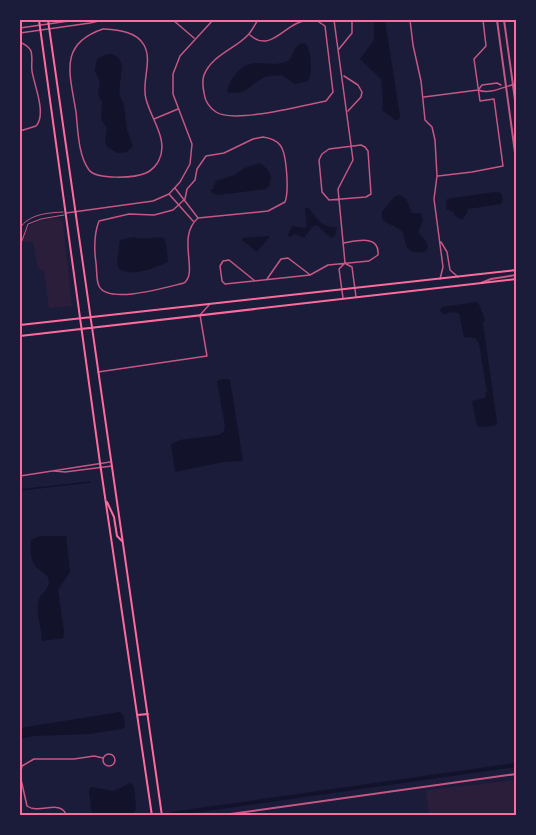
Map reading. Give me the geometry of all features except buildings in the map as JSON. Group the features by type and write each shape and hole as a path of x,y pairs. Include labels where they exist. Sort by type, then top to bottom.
{"main road":[{"path":"39,20 152,816"},
{"path":"48,21 162,816"},
{"path":"20,325 516,270"},
{"path":"20,336 478,284 516,277"},
{"path":"106,500 114,517 117,536 123,541"},
{"path":"137,715 148,714"}],"street":[{"path":"20,28 48,21 76,20"},
{"path":"20,33 103,20"},
{"path":"173,20 195,39"},
{"path":"66,213 153,201 170,194 186,174 192,154 189,135 173,94 173,74 180,56 213,20"},
{"path":"257,20 249,35 215,61 204,75 202,81 204,97 217,113 224,115 262,114 326,101 330,98 333,92 325,26 316,20"},
{"path":"249,35 261,42 272,40 290,25 307,20"},
{"path":"334,20 353,160 352,167 340,182 338,189 345,263"},
{"path":"338,50 352,33 352,20"},
{"path":"410,20 425,120 432,127 435,140 437,176 434,198 443,267 440,279"},
{"path":"437,176 503,166 494,99 480,101 478,90 474,59 486,46 483,20"},
{"path":"497,20 504,86 516,160"},
{"path":"504,20 515,84 516,107"},
{"path":"103,29 118,30 140,40 148,56 144,88 153,119 160,136 162,150 159,160 147,173 129,177 108,177 93,173 87,168 81,151 70,70 72,52 80,40 103,29"},
{"path":"20,42 30,51 41,119 36,126 20,131"},
{"path":"342,75 358,85 362,92 361,97 347,112"},
{"path":"478,90 482,85 497,83 504,86"},
{"path":"423,97 478,90 484,92 515,84"},
{"path":"153,119 178,109"},
{"path":"263,137 278,142 283,148 288,188 285,202 268,211 198,218 194,222 187,242 188,280 184,283 128,295 103,291 98,282 95,254 96,230 99,221 129,214 161,214 173,210 184,200 187,189 195,180 197,169 206,156 232,150 253,139 263,137"},
{"path":"352,146 365,147 368,151 371,194 366,197 329,200 322,192 319,160 322,154 329,149 352,146"},
{"path":"175,188 198,218"},
{"path":"170,194 194,222"},
{"path":"255,281 229,260 223,261 220,266 222,281 225,284 255,281 267,279 310,275 328,265 369,261 378,255 379,249 376,243 370,240 343,243"},
{"path":"440,241 447,252 450,270 459,277"},
{"path":"267,279 281,259 288,258 310,275"},
{"path":"345,263 352,267 357,298"},
{"path":"343,299 339,269 345,263"},
{"path":"98,372 207,356 200,315 210,303"},
{"path":"20,476 54,471 65,472 111,461"},
{"path":"101,465 112,466"},
{"path":"111,754 115,763 112,766 105,766 103,758 111,754"},
{"path":"67,816 60,806 34,810 27,806 20,770 34,759 74,759 94,756 103,758"},
{"path":"216,816 516,774"}],"lane":[{"path":"20,228 25,220 30,218 66,213"},
{"path":"20,265 20,246 24,229 32,221 63,216 66,213"}],"shaded area":[{"path":"374,20 385,20 400,117 398,120 382,110 381,79 360,59 374,40"},
{"path":"302,43 308,47 310,56 311,68 308,81 295,84 282,75 270,76 239,93 227,92 232,79 241,68 254,63 274,64 288,61 296,47"},
{"path":"107,54 119,58 122,65 119,94 124,105 127,130 133,146 127,152 118,153 108,148 105,143 107,128 101,119 102,102 98,94 100,82 95,71 97,59"},
{"path":"260,163 268,170 271,178 269,186 265,189 217,195 212,193 210,189 213,189 216,181"},
{"path":"501,193 503,199 501,204 468,209 462,220 455,216 454,212 446,209 447,199"},
{"path":"400,195 406,199 412,213 421,213 423,221 418,232 426,241 428,247 425,252 411,251 402,232 382,219 382,212 395,196"},
{"path":"307,207 322,224 337,227 335,236 331,238 317,225 312,227 304,238 295,234 290,237 288,235 292,226 305,228 307,226 305,209"},
{"path":"58,218 63,222 72,306 49,308 44,272 38,268 33,242 25,242 23,239 28,228 36,222"},
{"path":"270,236 257,252 242,240 242,238"},
{"path":"134,237 164,238 168,262 137,272 119,269 117,264 120,240"},
{"path":"478,302 485,320 483,323 497,423 494,426 477,426 472,401 485,398 487,391 479,343 475,338 464,337 459,313 444,314 440,311 442,307"},
{"path":"230,380 243,461 223,462 175,472 171,444 180,440 219,435 224,431 217,381"},
{"path":"40,536 66,536 70,572 58,590 63,638 42,641 38,603 49,579 34,564 31,556 31,540"},
{"path":"120,712 124,717 125,727 121,729 89,734 33,736 20,739 20,728"},
{"path":"516,780 516,815 429,815 426,790"},
{"path":"130,783 134,786 136,808 133,815 92,815 89,792 91,787 114,791"}],"waterway":[{"path":"20,490 90,482"},
{"path":"172,814 516,765"}]}
